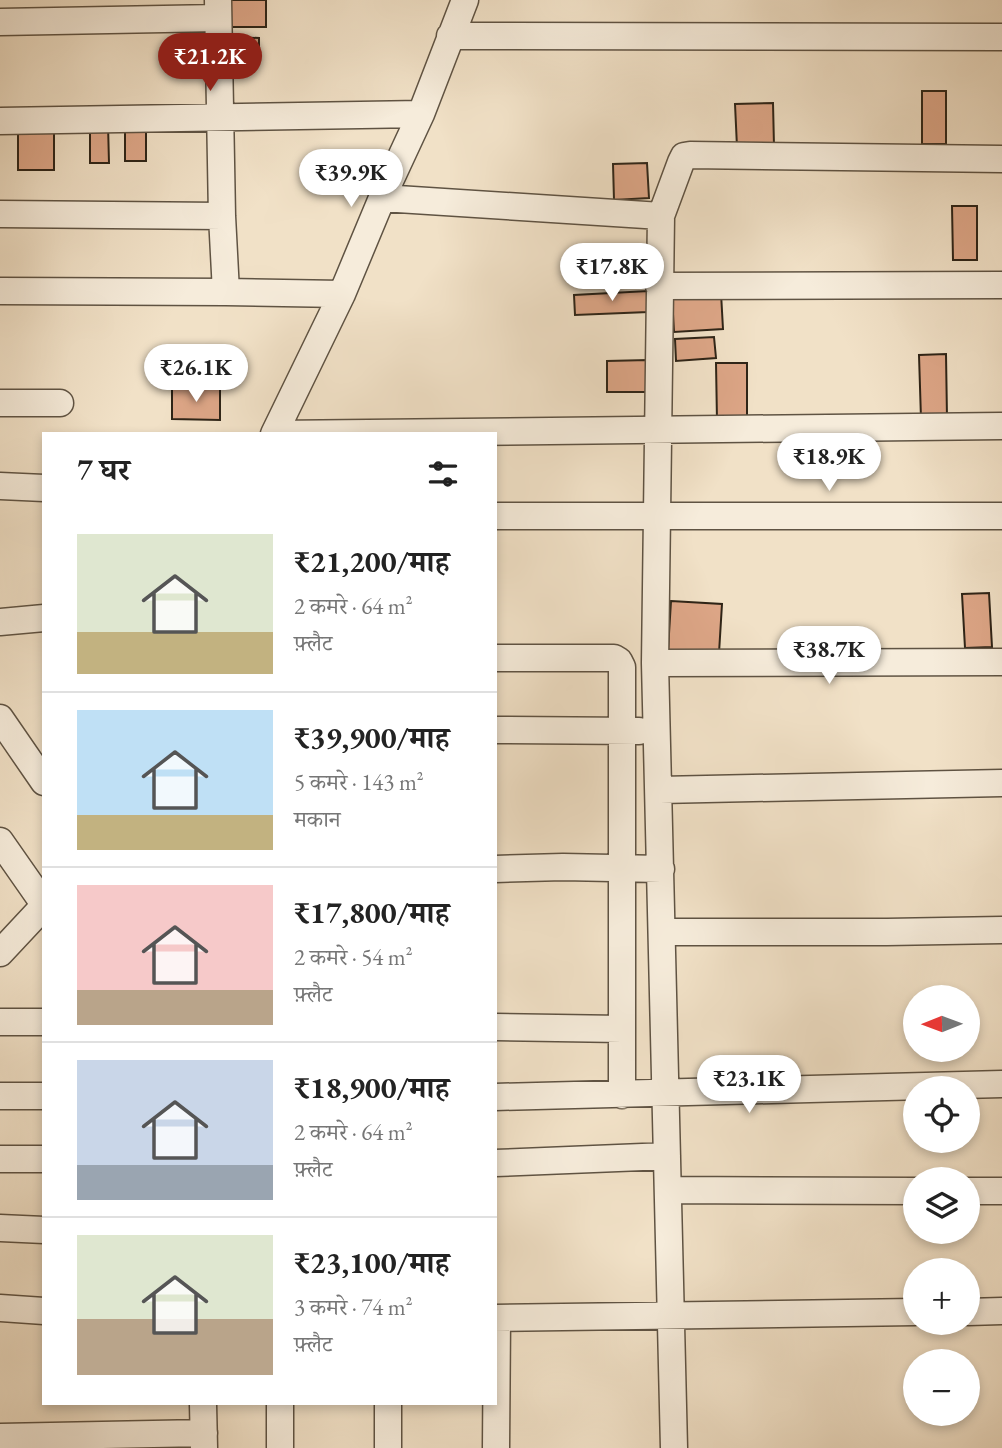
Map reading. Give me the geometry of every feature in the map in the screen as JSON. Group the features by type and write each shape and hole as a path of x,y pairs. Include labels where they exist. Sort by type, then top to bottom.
{"street":[{"path":"275,432 342,294 421,114 465,0"},
{"path":"0,22 218,9 226,292"},
{"path":"450,36 1002,37"},
{"path":"0,121 421,114"},
{"path":"674,1448 655,663 661,216 684,156 1002,159"},
{"path":"382,198 661,216"},
{"path":"0,214 222,216"},
{"path":"659,286 1002,285"},
{"path":"0,291 342,294"},
{"path":"0,403 60,403"},
{"path":"466,432 1002,426"},
{"path":"0,486 42,488"},
{"path":"497,516 1002,516"},
{"path":"0,622 42,618"},
{"path":"497,658 614,658 622,667 622,1095"},
{"path":"655,663 1002,662"},
{"path":"0,718 42,779"},
{"path":"497,730 658,731"},
{"path":"660,790 1002,783"},
{"path":"0,841 42,902"},
{"path":"497,869 661,869"},
{"path":"0,953 42,907"},
{"path":"662,932 1002,930"},
{"path":"0,1022 42,1022"},
{"path":"497,1027 622,1029"},
{"path":"497,1097 1002,1084"},
{"path":"0,1096 42,1096"},
{"path":"497,1163 667,1156"},
{"path":"0,1159 42,1160"},
{"path":"668,1190 903,1191"},
{"path":"980,1191 1002,1191"},
{"path":"0,1228 42,1230"},
{"path":"0,1308 42,1311"},
{"path":"980,1312 1002,1311"},
{"path":"497,1318 903,1312"},
{"path":"0,1437 204,1440 203,1405"},
{"path":"280,1405 280,1448"},
{"path":"388,1405 388,1448"},
{"path":"496,1405 496,1448"}],"building":[{"path":"224,0 266,0 266,27 224,27"},
{"path":"230,37 259,38 259,62 230,61"},
{"path":"922,91 946,91 946,144 922,144"},
{"path":"773,103 774,146 737,147 735,104"},
{"path":"108,124 109,163 90,163 90,125"},
{"path":"125,124 146,124 146,161 125,161"},
{"path":"18,129 54,130 54,170 18,170"},
{"path":"647,163 649,198 614,200 613,164"},
{"path":"952,206 977,206 977,260 953,260"},
{"path":"648,291 648,312 575,315 574,295"},
{"path":"721,293 723,329 674,332 672,296"},
{"path":"714,337 716,358 676,361 675,339"},
{"path":"946,354 947,418 921,419 919,355"},
{"path":"648,360 649,392 607,392 607,361"},
{"path":"716,363 747,363 747,421 717,421"},
{"path":"172,388 220,389 220,420 172,419"},
{"path":"989,593 992,647 965,648 962,594"},
{"path":"671,601 722,604 719,653 668,650"}]}
